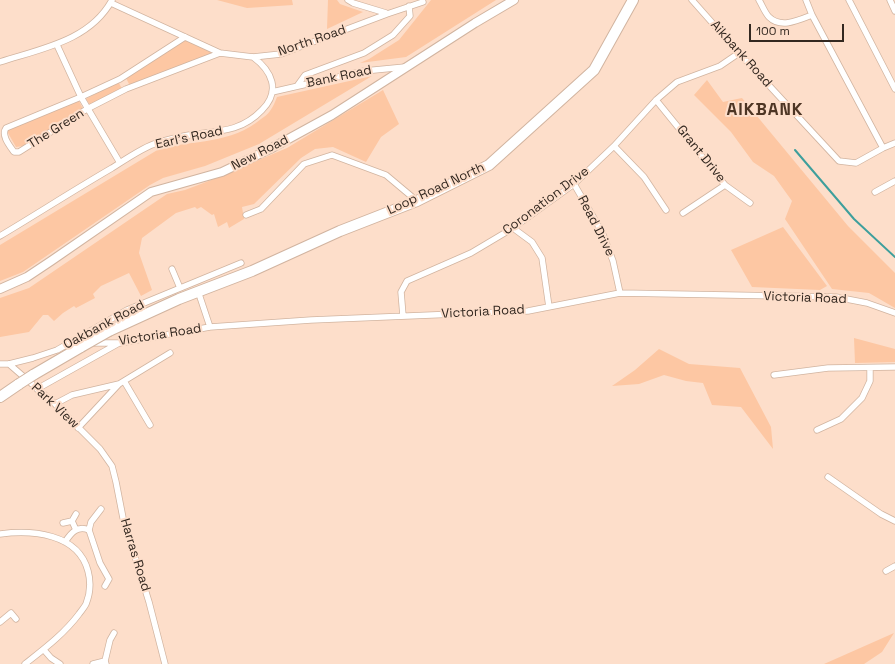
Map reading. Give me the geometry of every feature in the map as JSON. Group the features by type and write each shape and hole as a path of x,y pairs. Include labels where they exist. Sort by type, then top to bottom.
{"highway":[{"name":"Loop Road North","path":"0,397 33,375 108,331 198,291 252,271 340,231 417,201 489,166 594,70 633,0"}],"main road":[{"name":"New Road","path":"0,289 26,277 52,261 151,192 222,172 332,115 514,0"}],"street":[{"path":"348,0 387,14"},
{"name":"Aikbank Road","path":"692,0 839,161 856,163 895,143"},
{"path":"759,0 769,17 778,23 792,23 812,15"},
{"path":"806,0 812,15 883,148"},
{"path":"849,0 895,89"},
{"path":"890,0 895,11"},
{"path":"0,62 57,45 69,39 89,26 112,2"},
{"name":"North Road","path":"112,2 220,53 253,57 281,54 423,2"},
{"path":"297,86 305,75 364,53 393,35 410,16 409,6"},
{"name":"The Green","path":"185,37 120,78 81,97 6,128 4,135 14,152 19,152 87,109 126,89 220,53"},
{"path":"57,45 87,109 120,163"},
{"name":"Coronation Drive","path":"403,316 401,292 407,281 471,253 513,228 574,184 614,146 656,100 677,82 720,66 739,53"},
{"path":"253,57 261,63 269,73 272,83 272,92"},
{"name":"Bank Road","path":"272,92 364,71 408,66"},
{"name":"Earl's Road","path":"0,236 155,143 194,134 222,132 236,128 250,120 262,110 269,101 272,92"},
{"name":"Grant Drive","path":"656,100 725,185 750,203"},
{"path":"614,146 644,177 666,210"},
{"path":"246,215 261,209 304,164 332,154 386,175 417,201"},
{"path":"874,192 895,181"},
{"name":"Read Drive","path":"574,184 602,232 613,261 620,293"},
{"path":"683,213 725,185"},
{"path":"513,228 532,242 542,258 549,307"},
{"name":"Oakbank Road","path":"0,364 9,364 45,354 69,343 127,310 241,263"},
{"path":"172,269 180,288"},
{"path":"198,291 210,327"},
{"name":"Victoria Road","path":"69,343 120,343 210,327 403,316 528,311 620,293 836,297 867,303 895,313"},
{"path":"37,389 120,343"},
{"path":"78,428 122,382 170,353"},
{"name":"Park View","path":"9,364 55,404 100,449"},
{"path":"774,375 828,368 895,367"},
{"path":"817,430 841,418 862,398 870,381 870,368"},
{"path":"55,404 72,395 122,382"},
{"path":"122,382 150,425"},
{"name":"Harras Road","path":"100,449 114,472 123,518 149,602 165,664"},
{"path":"828,477 881,514 895,521"},
{"path":"101,509 91,522 89,530 100,563 112,580 105,586"},
{"path":"72,521 76,514"},
{"path":"72,521 76,530"},
{"path":"63,522 72,521"},
{"path":"65,542 76,530 84,528 89,530"},
{"path":"0,534 15,532 32,533 47,535 65,542 82,556 89,575 90,589 86,604 74,621 44,650 25,664"},
{"path":"886,571 895,566"},
{"path":"0,622 12,610 16,619"},
{"path":"92,664 106,663 109,639 114,633"},
{"path":"44,650 51,658 60,664"}],"shaded area":[{"path":"217,0 292,0 293,5 247,8"},
{"path":"328,0 337,0 340,4 363,12 327,29"},
{"path":"431,0 496,0 406,57 360,63 399,40"},
{"path":"185,40 213,53 130,86 126,78"},
{"path":"372,76 259,144 205,166 163,178 150,185 23,272 0,281 0,245 159,149 212,140 238,133 250,127 267,114 272,108 277,97"},
{"path":"707,80 723,102 742,98 848,226 895,273 895,308 869,293 832,289 785,219 792,201 774,176 753,162 731,132 694,95"},
{"path":"117,82 122,89 90,105 86,99"},
{"path":"383,90 399,124 381,137 366,162 333,147 315,149 301,158 254,204 242,207 244,219 229,228 227,222 218,227 214,214 212,215 201,207 197,209 195,207 176,213 142,238 139,253 152,290 141,296 129,273 101,286 93,294 95,298 76,308 74,306 54,321 48,315 43,315 29,332 0,337 0,298 29,288 167,194 185,190 214,179 287,148"},
{"path":"79,101 83,109 23,146 16,147 8,133 8,130"},
{"path":"783,227 827,286 820,290 752,287 731,250"},
{"path":"854,338 895,349 895,362 855,363"},
{"path":"659,349 689,364 740,368 771,427 773,449 741,407 712,405 703,383 686,381 664,375 639,384 612,386 635,370"},
{"path":"894,633 882,652 864,664 824,664"}],"waterway":[{"path":"795,150 854,219 895,257"}],"district":[{"name":"AIKBANK","path":"765,110"}]}
